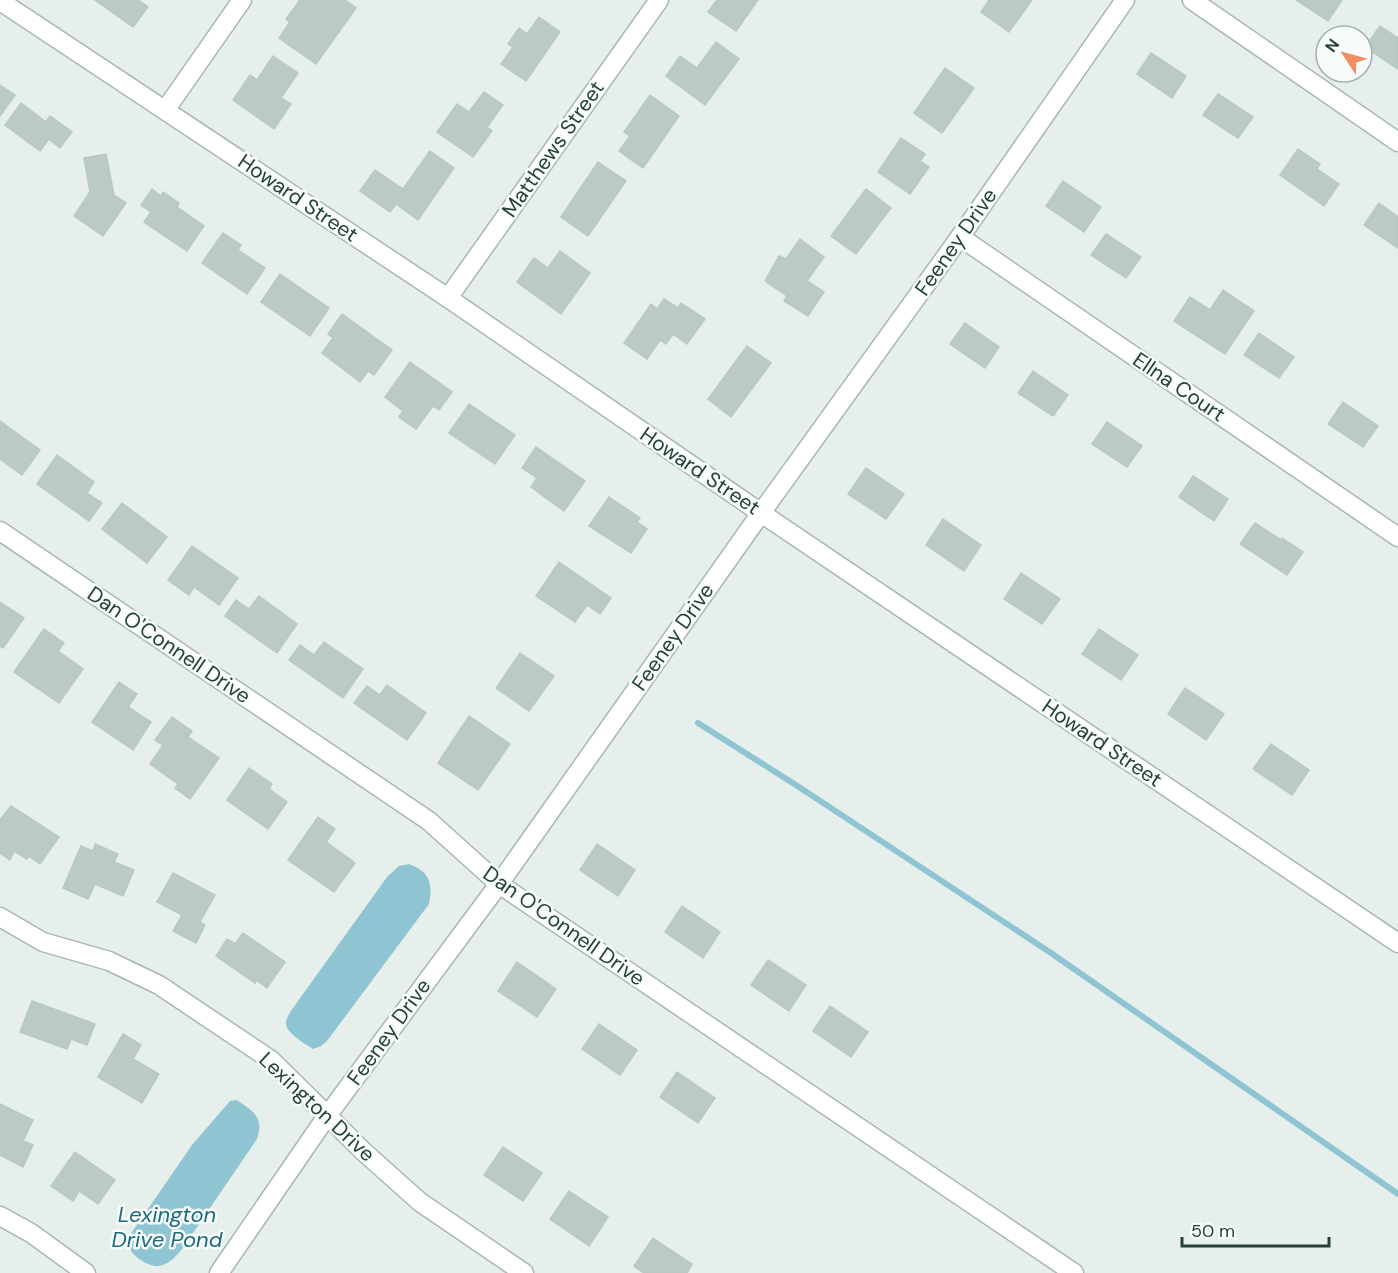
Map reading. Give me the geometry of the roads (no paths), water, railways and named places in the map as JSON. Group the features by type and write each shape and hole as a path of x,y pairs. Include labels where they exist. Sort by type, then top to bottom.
{"street":[{"path":"166,110 242,0"},
{"name":"Matthews Street","path":"448,298 659,0"},
{"name":"Feeney Drive","path":"219,1273 327,1116 498,884 960,237 1125,0"},
{"path":"1192,0 1398,142"},
{"name":"Howard Street","path":"0,1 448,298 1398,944"},
{"name":"Ellna Court","path":"960,237 1398,537"},
{"name":"Dan O'Connell Drive","path":"0,531 429,820 498,884 1074,1273"},
{"name":"Lexington Drive","path":"0,917 43,942 109,961 159,985 271,1060 363,1152 420,1202 524,1273"},
{"path":"0,1216 31,1233 86,1273"}],"water":[{"path":"409,864 422,871 428,879 431,890 429,904 327,1041 313,1049 288,1030 286,1022 289,1015 387,877 399,866"},
{"name":"Lexington Drive Pond","path":"237,1100 256,1116 259,1125 257,1139 175,1257 159,1266 141,1260 129,1246 132,1232 192,1145 230,1101"}],"waterway":[{"path":"698,723 1051,953 1398,1194"}]}
